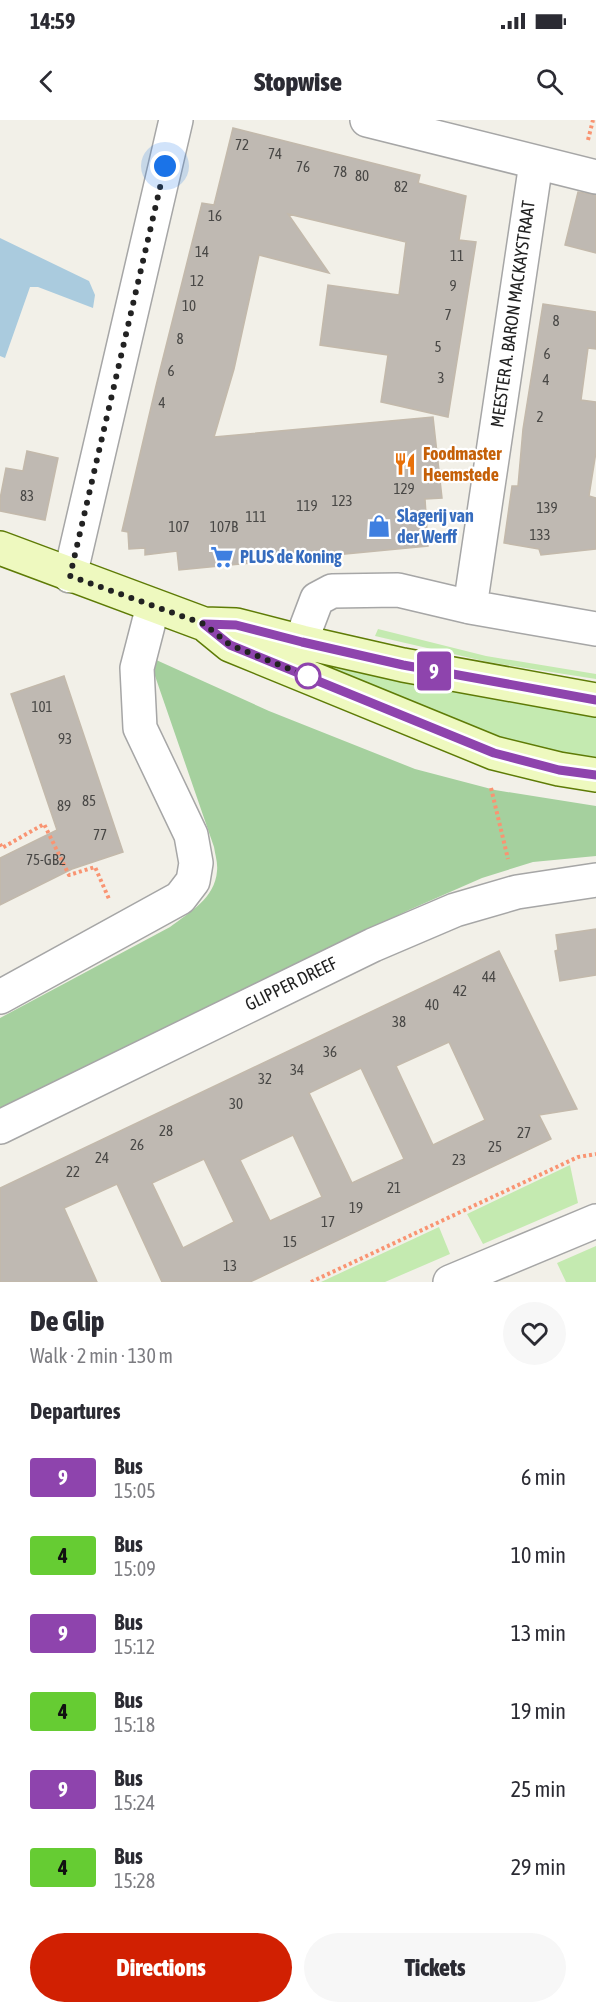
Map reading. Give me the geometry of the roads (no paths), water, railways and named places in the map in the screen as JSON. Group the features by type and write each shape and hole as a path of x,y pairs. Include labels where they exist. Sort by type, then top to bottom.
{"street":[{"path":"70,576 176,120"},
{"path":"367,120 596,177"},
{"name":"MEESTER A. BARON MACKAYSTRAAT","path":"470,607 536,163"},
{"path":"0,549 204,624 236,625 483,749 559,770 596,775"},
{"path":"299,657 316,599 332,591 398,590 470,607 596,629"},
{"path":"0,997 180,898 193,881 196,863 191,836 140,728 137,668 153,606"},
{"path":"299,657 403,665 596,700"},
{"name":"GLIPPER DREEF","path":"0,1127 373,945 455,910 517,892 596,880"},
{"path":"450,1282 596,1221"}],"water":[{"path":"0,238 89,281 95,295 93,308 38,287 30,287 5,358 0,356"}],"place":[{"name":"Foodmaster Heemstede","path":"405,464"},
{"name":"Slagerij van der Werff","path":"379,526"},
{"name":"PLUS de Koning","path":"222,557"}]}
